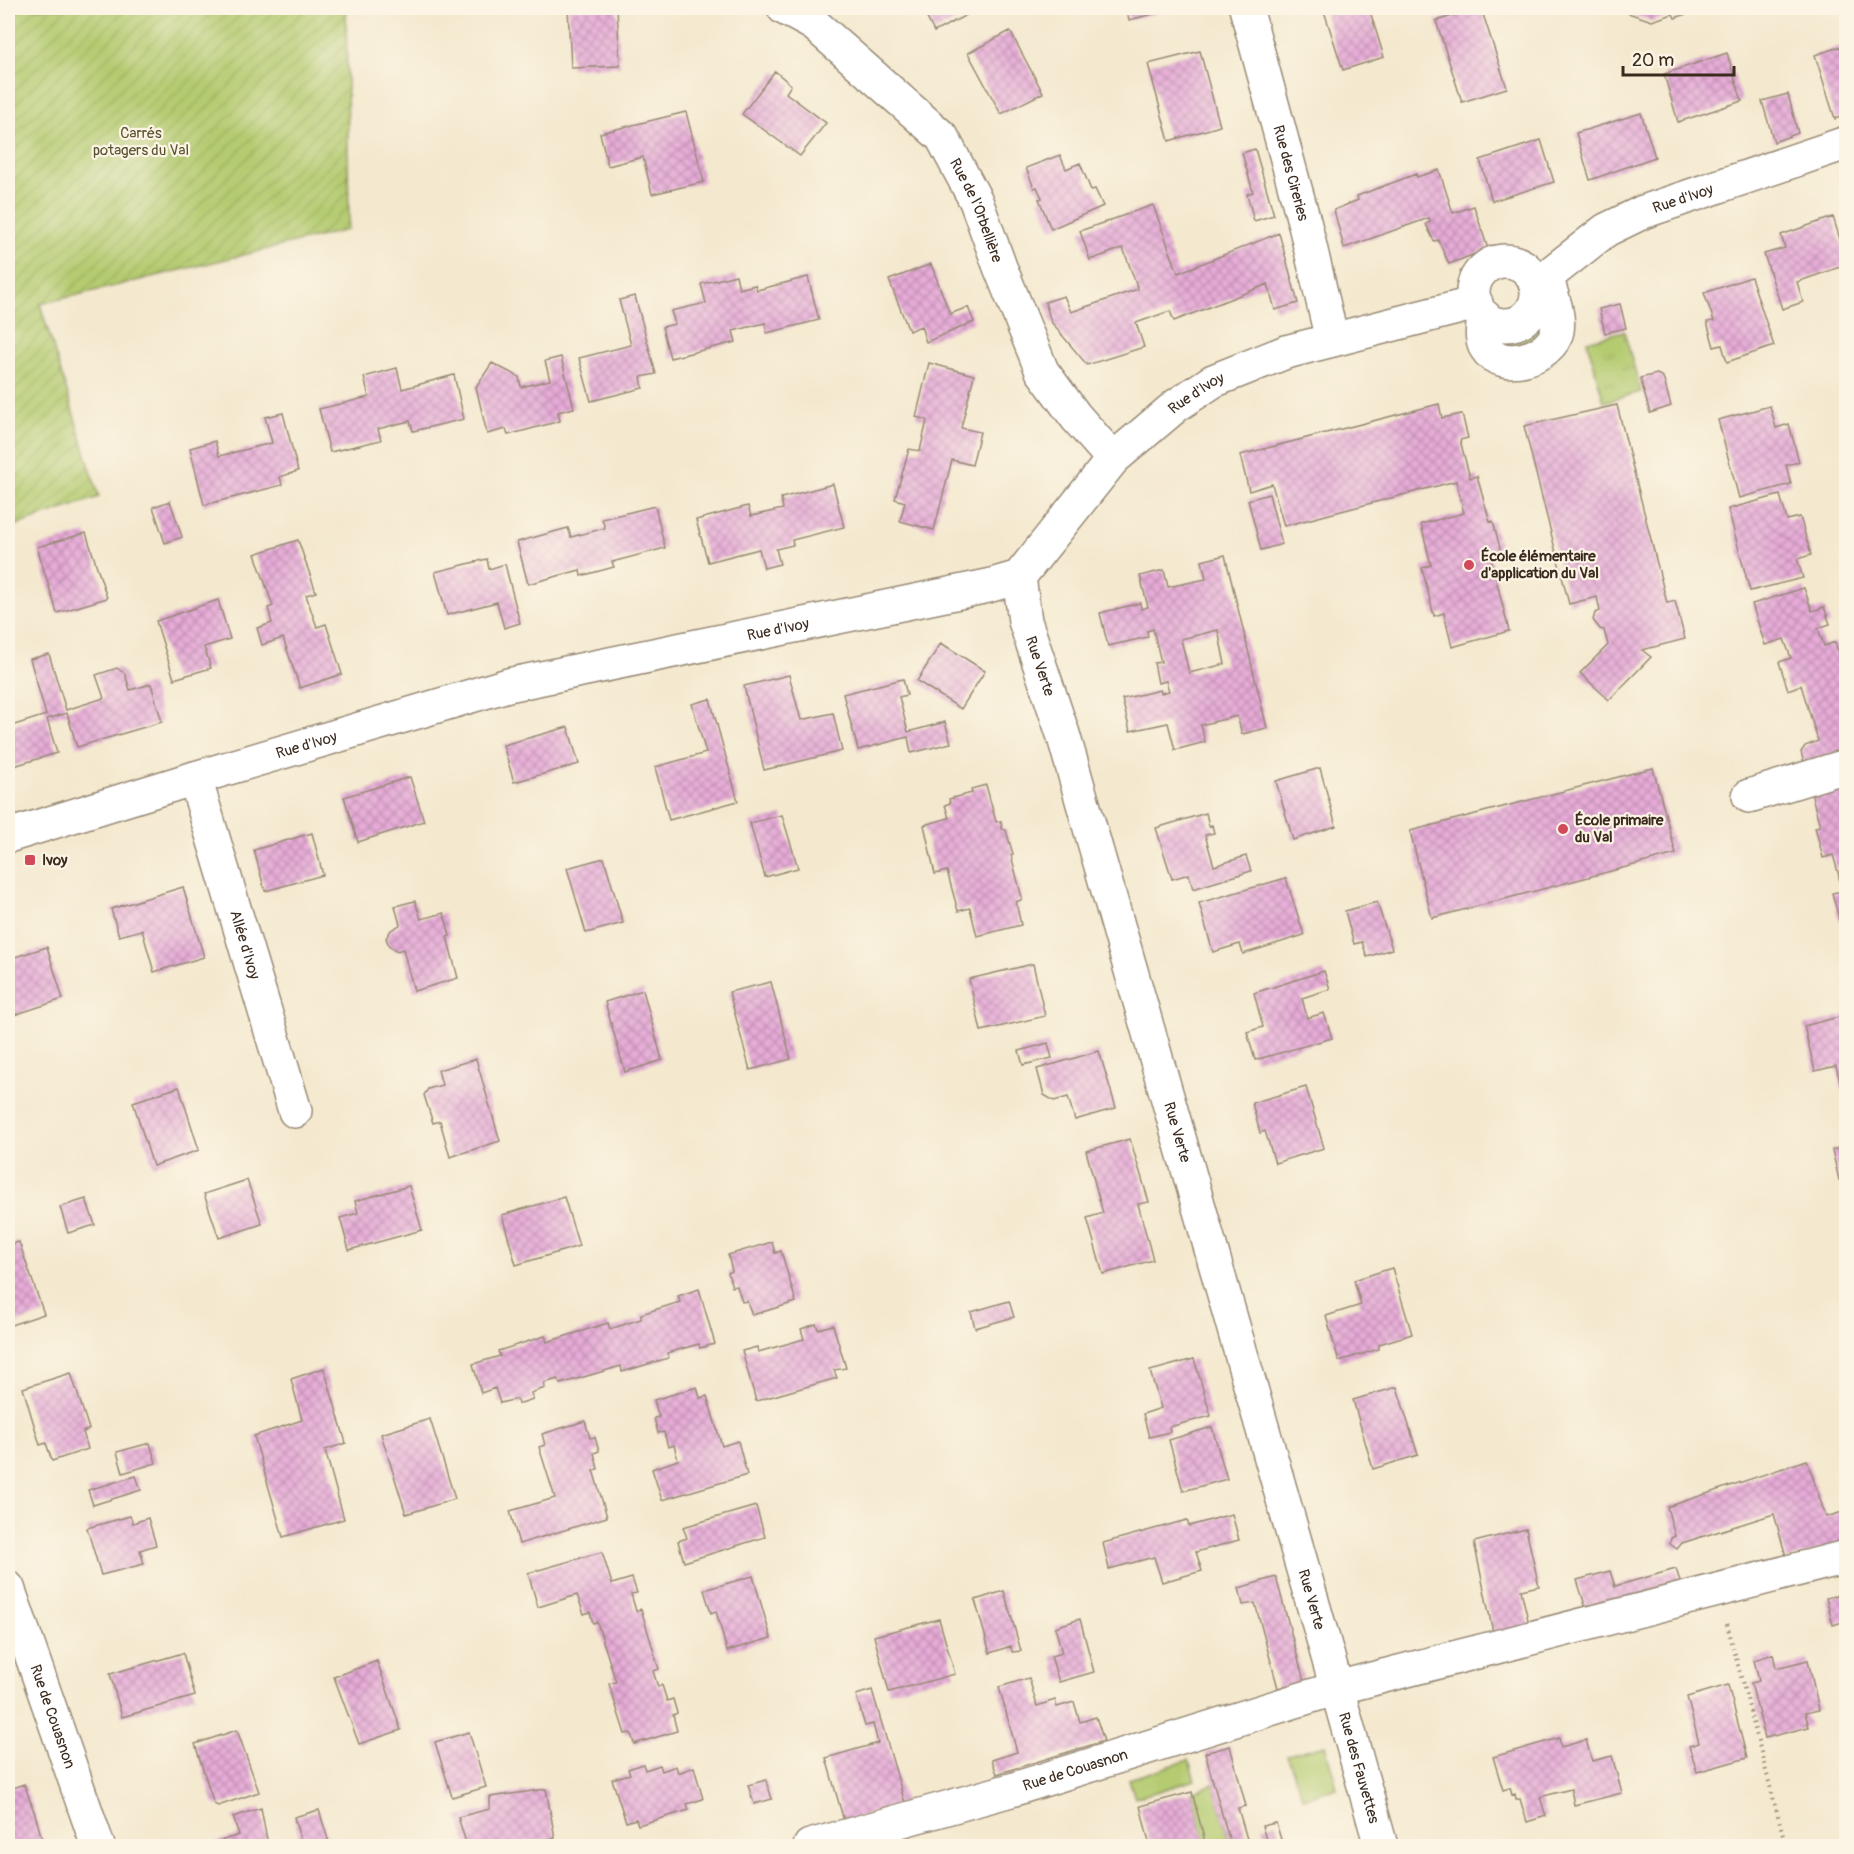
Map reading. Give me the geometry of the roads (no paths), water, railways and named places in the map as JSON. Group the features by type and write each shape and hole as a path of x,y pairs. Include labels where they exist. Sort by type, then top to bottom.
{"street":[{"name":"Rue de l'Orbellière","path":"784,8 814,24 942,137 976,201 1042,371 1076,417 1113,459"},
{"name":"Rue des Cireries","path":"1246,8 1305,225 1332,340"},
{"name":"Rue d'Ivoy","path":"1541,280 1606,230 1643,212 1846,143"},
{"path":"1513,262 1523,266 1541,280 1555,308 1557,331 1552,342 1544,350 1515,361 1503,360 1493,356 1485,348 1480,310 1474,287 1477,277 1492,263 1513,262"},
{"name":"Rue d'Ivoy","path":"8,836 508,685 988,586 1019,577 1113,459 1178,405 1213,381 1286,352 1332,340 1480,310"},
{"name":"Rue Verte","path":"1019,577 1025,621 1063,734 1337,1688"},
{"path":"1749,796 1846,766"},
{"name":"Allée d'Ivoy","path":"195,778 295,1111"},
{"name":"Rue de Couasnon","path":"810,1846 1011,1790 1337,1688 1846,1557"},
{"name":"Rue de Couasnon","path":"8,1588 98,1846"},
{"name":"Rue des Fauvettes","path":"1337,1688 1381,1846"}],"place":[{"name":"École élémentaire d'application du Val","path":"1469,565"},
{"name":"École primaire du Val","path":"1563,829"},
{"name":"Ivoy","path":"30,860"}],"park label":[{"name":"Carrés potagers du Val","path":"141,142"}]}
